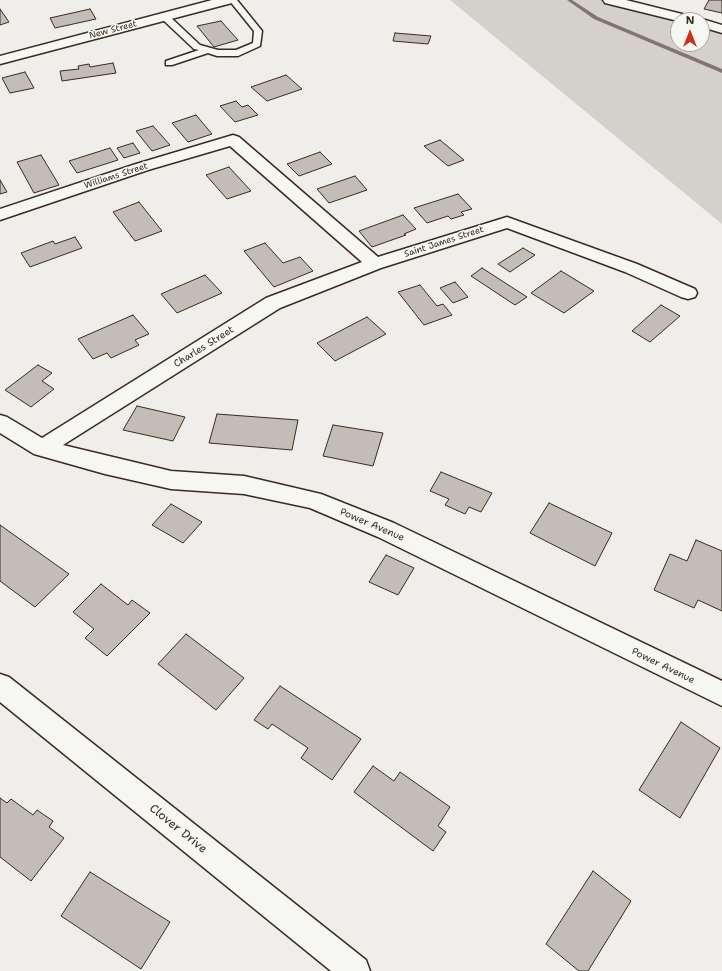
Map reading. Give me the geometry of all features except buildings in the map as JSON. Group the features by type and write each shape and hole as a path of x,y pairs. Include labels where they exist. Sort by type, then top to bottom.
{"street":[{"name":"New Street","path":"0,60 227,0"},
{"path":"610,0 670,15"},
{"path":"651,10 659,6 665,0"},
{"path":"710,25 722,29"},
{"name":"Williams Street","path":"0,215 134,170 233,140 375,264"},
{"name":"Saint James Street","path":"375,264 507,222 631,268 688,293"},
{"name":"Charles Street","path":"42,448 273,303 375,264"},
{"name":"Power Avenue","path":"0,423 42,448 105,465 171,480 244,485 313,500 386,530 722,694"},
{"name":"Clover Drive","path":"0,686 355,971"}],"lane":[{"path":"164,16 197,46 217,53 238,52 257,44 258,31 233,0"},
{"path":"169,63 209,50"}],"shaded area":[{"path":"450,0 615,0 670,17 670,52 710,52 710,24 722,27 722,224"}],"waterway":[{"path":"569,0 596,18 722,71"}]}
